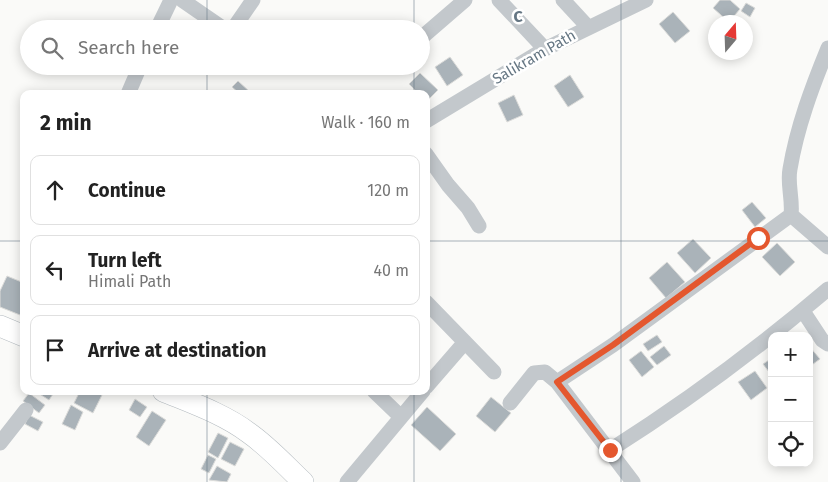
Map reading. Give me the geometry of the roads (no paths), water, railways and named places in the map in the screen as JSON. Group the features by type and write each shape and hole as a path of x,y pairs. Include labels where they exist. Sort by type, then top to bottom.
{"street":[{"path":"161,20 170,0"},
{"path":"182,0 211,20"},
{"path":"240,20 253,0"},
{"path":"430,30 465,0"},
{"path":"499,0 546,49"},
{"path":"563,0 588,27"},
{"name":"Salikram Path","path":"430,120 546,49 646,0"},
{"path":"557,382 613,345 790,215 792,203 789,171 804,109 828,48"},
{"path":"130,90 136,75"},
{"path":"430,160 448,185 468,208 479,226"},
{"path":"790,215 828,247"},
{"path":"610,450 656,421 803,311 828,289"},
{"path":"430,306 494,372"},
{"path":"803,311 822,340 828,344"},
{"path":"430,382 465,342"},
{"path":"510,403 534,373 545,372 557,382 633,482"},
{"path":"172,395 240,427 258,440 303,482"},
{"path":"378,395 401,417"},
{"path":"347,482 420,395"},
{"path":"0,443 26,410"}]}
